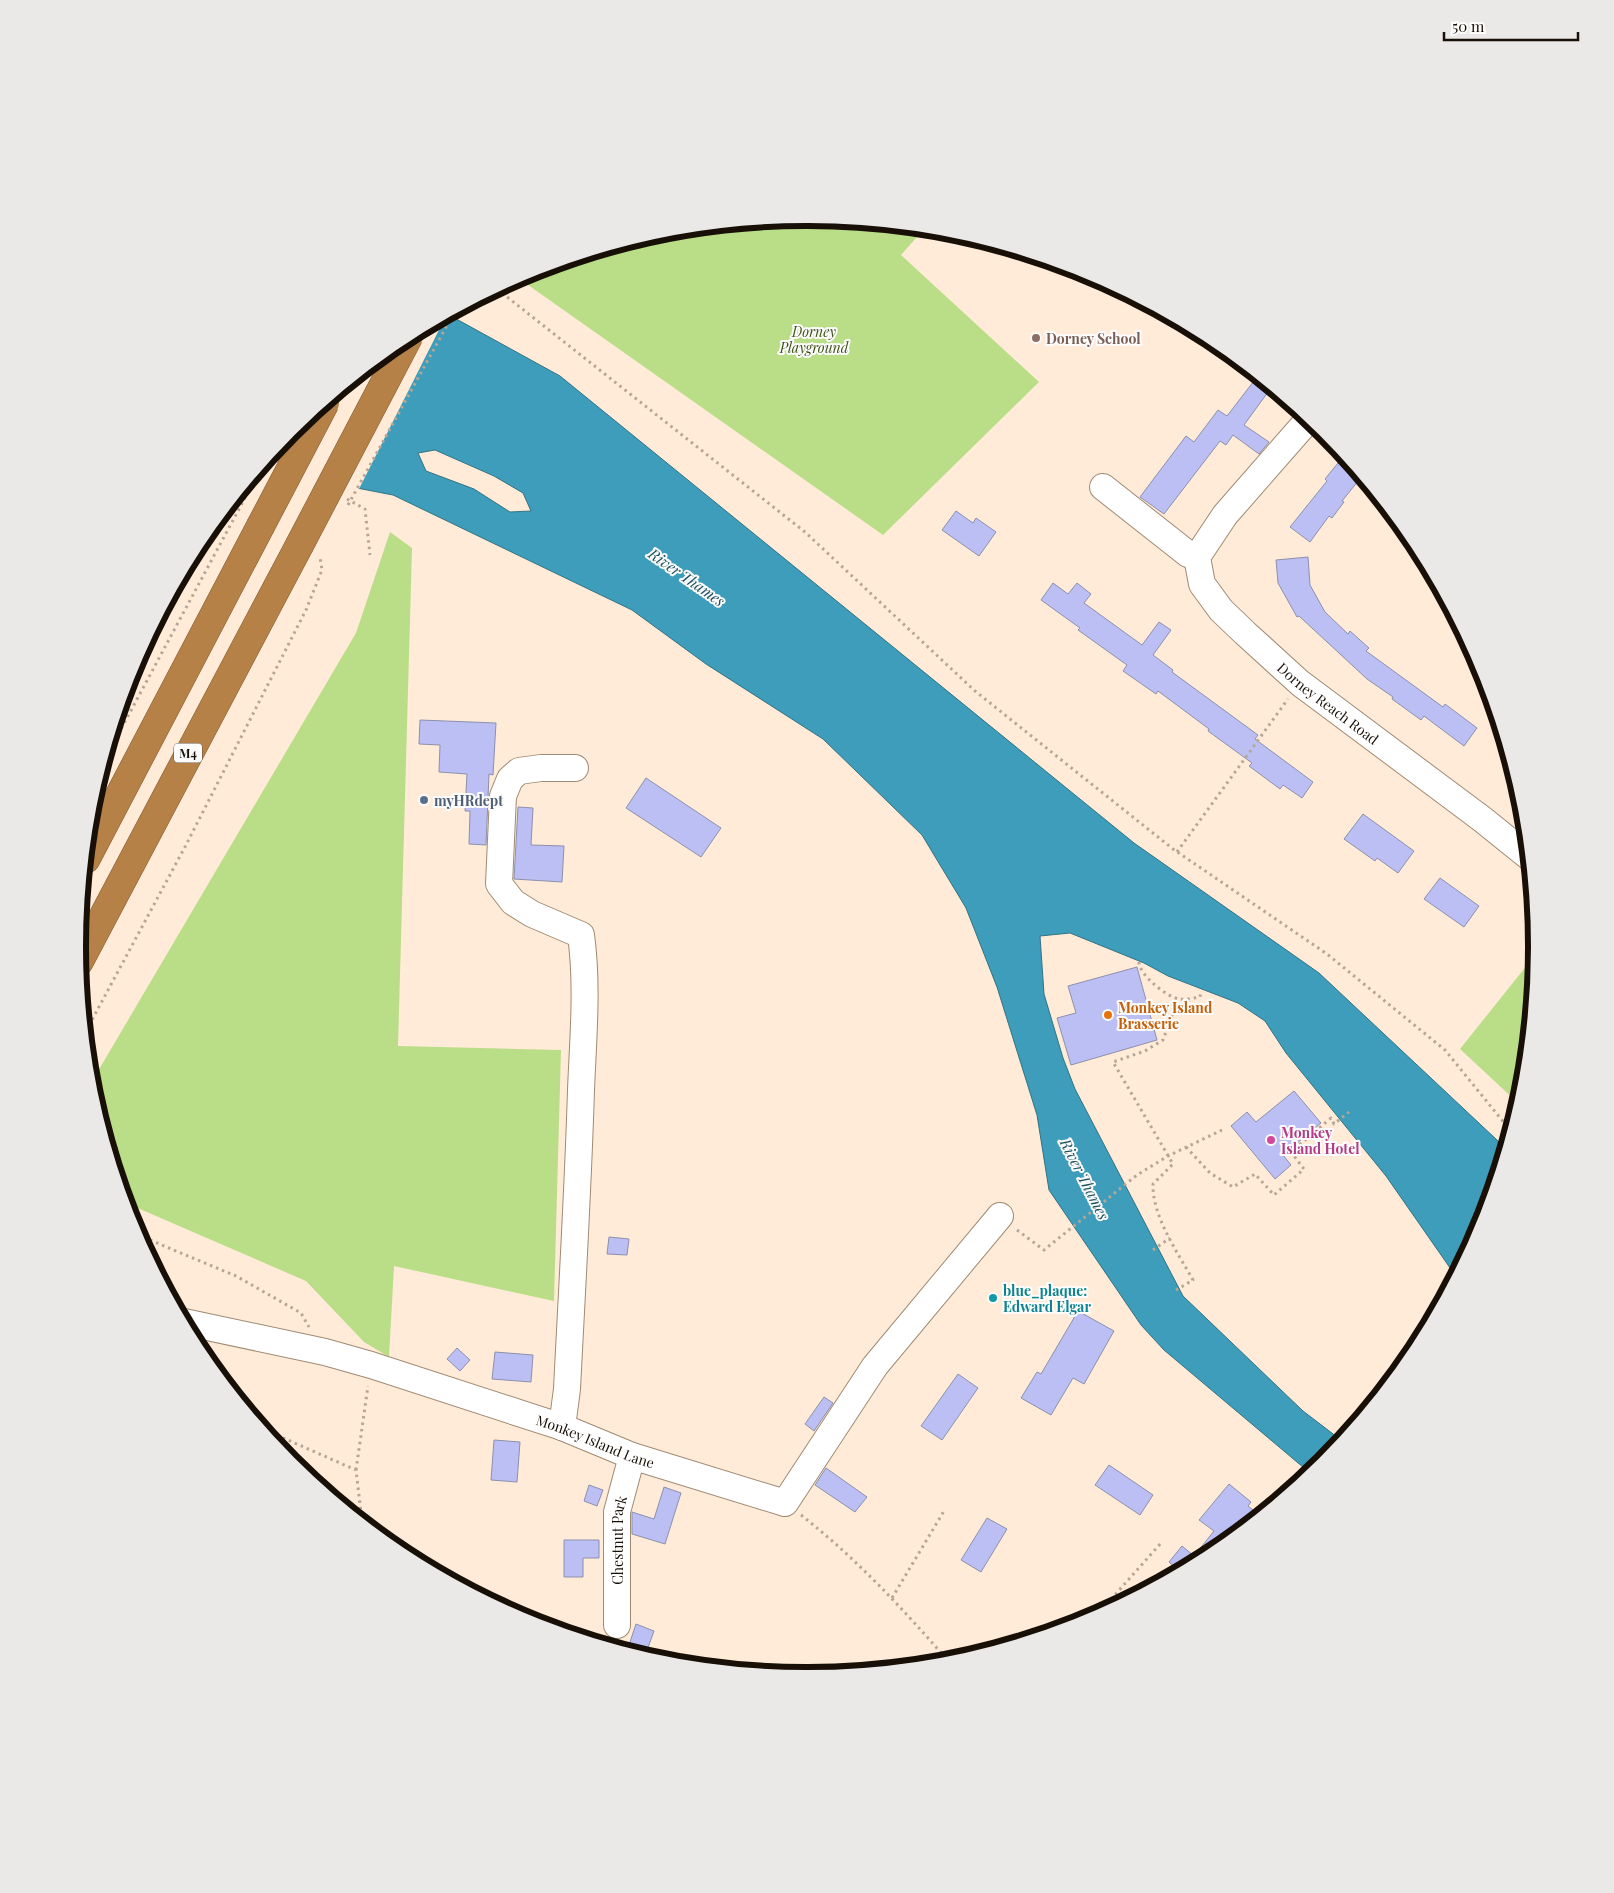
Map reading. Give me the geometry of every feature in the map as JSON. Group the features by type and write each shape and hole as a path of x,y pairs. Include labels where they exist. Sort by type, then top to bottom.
{"highway":[{"name":"M4","path":"86,949 309,551 402,350"},
{"path":"93,845 317,419"}],"street":[{"path":"1103,487 1188,554 1197,558 1224,516 1304,425"},
{"name":"Dorney Reach Road","path":"1197,558 1202,584 1220,610 1300,683 1522,851"},
{"path":"562,1427 567,1389 580,1140 584,952 581,935 532,914 513,902 499,884 503,796 510,779 519,771 541,768 575,768"},
{"path":"785,1503 876,1366 1000,1216"},
{"name":"Monkey Island Lane","path":"194,1324 324,1352 370,1365 562,1427 632,1456 785,1503"},
{"name":"Chestnut Park","path":"617,1625 617,1512 632,1456"}],"path":[{"path":"503,294 805,532 975,691 1177,852 1327,954 1445,1050 1505,1124"},
{"path":"344,512 451,320"},
{"path":"120,731 249,491"},
{"path":"91,1024 186,845 306,610 322,570 309,551"},
{"path":"1177,852 1300,683"},
{"path":"1139,962 1139,966 1149,982 1178,999 1200,997 1201,991"},
{"path":"1176,1290 1193,1280 1170,1238 1153,1197 1153,1184 1172,1164 1114,1062 1144,1051 1163,1040 1178,999"},
{"path":"1186,1147 1210,1172 1233,1187 1255,1174 1274,1195 1304,1169 1291,1152 1330,1118 1334,1124 1349,1112"},
{"path":"1000,1216 1044,1250 1137,1176 1168,1156 1222,1130"},
{"path":"1153,1250 1170,1238"},
{"path":"149,1240 236,1276 301,1313 324,1352"},
{"path":"361,1512 356,1470 370,1365"},
{"path":"278,1436 356,1470"},
{"path":"785,1503 829,1537 892,1598 942,1654"},
{"path":"892,1598 944,1510"},
{"path":"1111,1600 1161,1543"}],"green space":[{"name":"Dorney Playground","path":"807,226 854,227 919,235 901,255 1039,382 883,535 526,283 575,264 620,250 713,232 760,227"},
{"path":"390,532 412,548 398,1046 561,1050 554,1301 394,1266 389,1357 364,1342 306,1281 136,1207 111,1133 97,1072 356,633"},
{"path":"1527,965 1522,1041 1512,1097 1460,1049"}],"water":[{"name":"River Thames","path":"454,318 560,376 1134,843 1319,973 1497,1140 1499,1145 1489,1178 1473,1222 1451,1269 1386,1176 1286,1053 1265,1021 1238,1003 1168,976 1144,963 1070,933 1040,936 1044,994 1063,1058 1075,1089 1183,1296 1303,1411 1336,1436 1317,1456 1304,1468 1164,1350 1141,1325 1049,1190 1037,1115 997,987 966,908 922,835 823,739 706,664 632,610 393,495 266,470 297,437 368,375 407,347","holes":["435,450 494,476 523,493 531,511 510,512 474,489 426,471 418,453"]}],"pier":[{"path":"441,326 358,491 264,472 297,437 368,375"}],"building":[{"path":"1254,381 1267,393 1244,425 1269,442 1259,454 1233,435 1226,445 1220,441 1164,514 1140,497 1186,436 1194,442 1218,410 1227,416"},
{"path":"1338,463 1358,482 1342,501 1344,502 1332,518 1329,516 1310,542 1290,527 1327,481 1325,479"},
{"path":"956,511 973,523 976,518 996,532 979,556 942,530"},
{"path":"1308,557 1310,585 1325,612 1348,634 1350,631 1369,648 1366,651 1443,707 1445,704 1477,728 1464,746 1424,716 1421,720 1392,699 1393,697 1367,679 1299,616 1297,617 1278,583 1276,560"},
{"path":"1053,583 1068,594 1077,583 1091,594 1084,603 1142,645 1159,622 1171,630 1153,655 1173,670 1172,672 1258,735 1255,739 1313,782 1302,798 1283,785 1280,789 1249,766 1252,763 1208,731 1209,729 1158,691 1156,694 1123,671 1127,665 1078,630 1080,628 1041,600"},
{"path":"420,720 496,723 493,775 489,774 486,845 469,844 470,811 465,811 467,774 439,772 440,745 419,744"},
{"path":"646,778 721,828 701,857 626,808"},
{"path":"518,807 533,808 531,845 564,846 562,882 514,879"},
{"path":"1363,814 1414,851 1398,873 1377,858 1375,861 1344,839"},
{"path":"1440,878 1479,906 1464,927 1424,899"},
{"name":"Monkey Island Brasserie","path":"1137,967 1157,1040 1071,1065 1057,1018 1076,1013 1068,986"},
{"name":"Monkey Island Hotel","path":"1294,1091 1321,1123 1283,1155 1291,1165 1275,1179 1231,1126 1247,1112 1256,1122"},
{"path":"609,1237 629,1239 627,1255 607,1254"},
{"path":"1078,1311 1114,1331 1084,1384 1073,1378 1051,1415 1021,1398 1037,1372 1041,1374"},
{"path":"457,1348 470,1360 460,1371 447,1359"},
{"path":"495,1352 533,1355 531,1382 492,1379"},
{"path":"958,1374 978,1388 942,1440 921,1426"},
{"path":"824,1397 833,1403 814,1431 805,1424"},
{"path":"494,1440 520,1442 517,1482 491,1480"},
{"path":"1109,1465 1153,1495 1140,1515 1095,1485"},
{"path":"826,1468 867,1497 855,1512 815,1485"},
{"path":"1229,1484 1251,1502 1248,1506 1254,1511 1197,1552 1214,1531 1199,1520"},
{"path":"589,1485 603,1490 597,1506 584,1501"},
{"path":"664,1487 681,1493 665,1544 632,1534 632,1512 654,1519"},
{"path":"987,1518 1007,1529 981,1572 961,1560"},
{"path":"564,1540 599,1540 599,1558 583,1558 583,1577 564,1577"},
{"path":"1182,1546 1193,1555 1174,1567 1169,1562"},
{"path":"636,1624 654,1631 648,1649 629,1645"}],"place":[{"name":"Dorney School","path":"1036,338"},
{"name":"myHRdept","path":"424,800"},
{"name":"Monkey Island Brasserie","path":"1108,1015"},
{"name":"Monkey Island Hotel","path":"1271,1140"},
{"name":"blue_plaque: Edward Elgar","path":"993,1298"}]}
